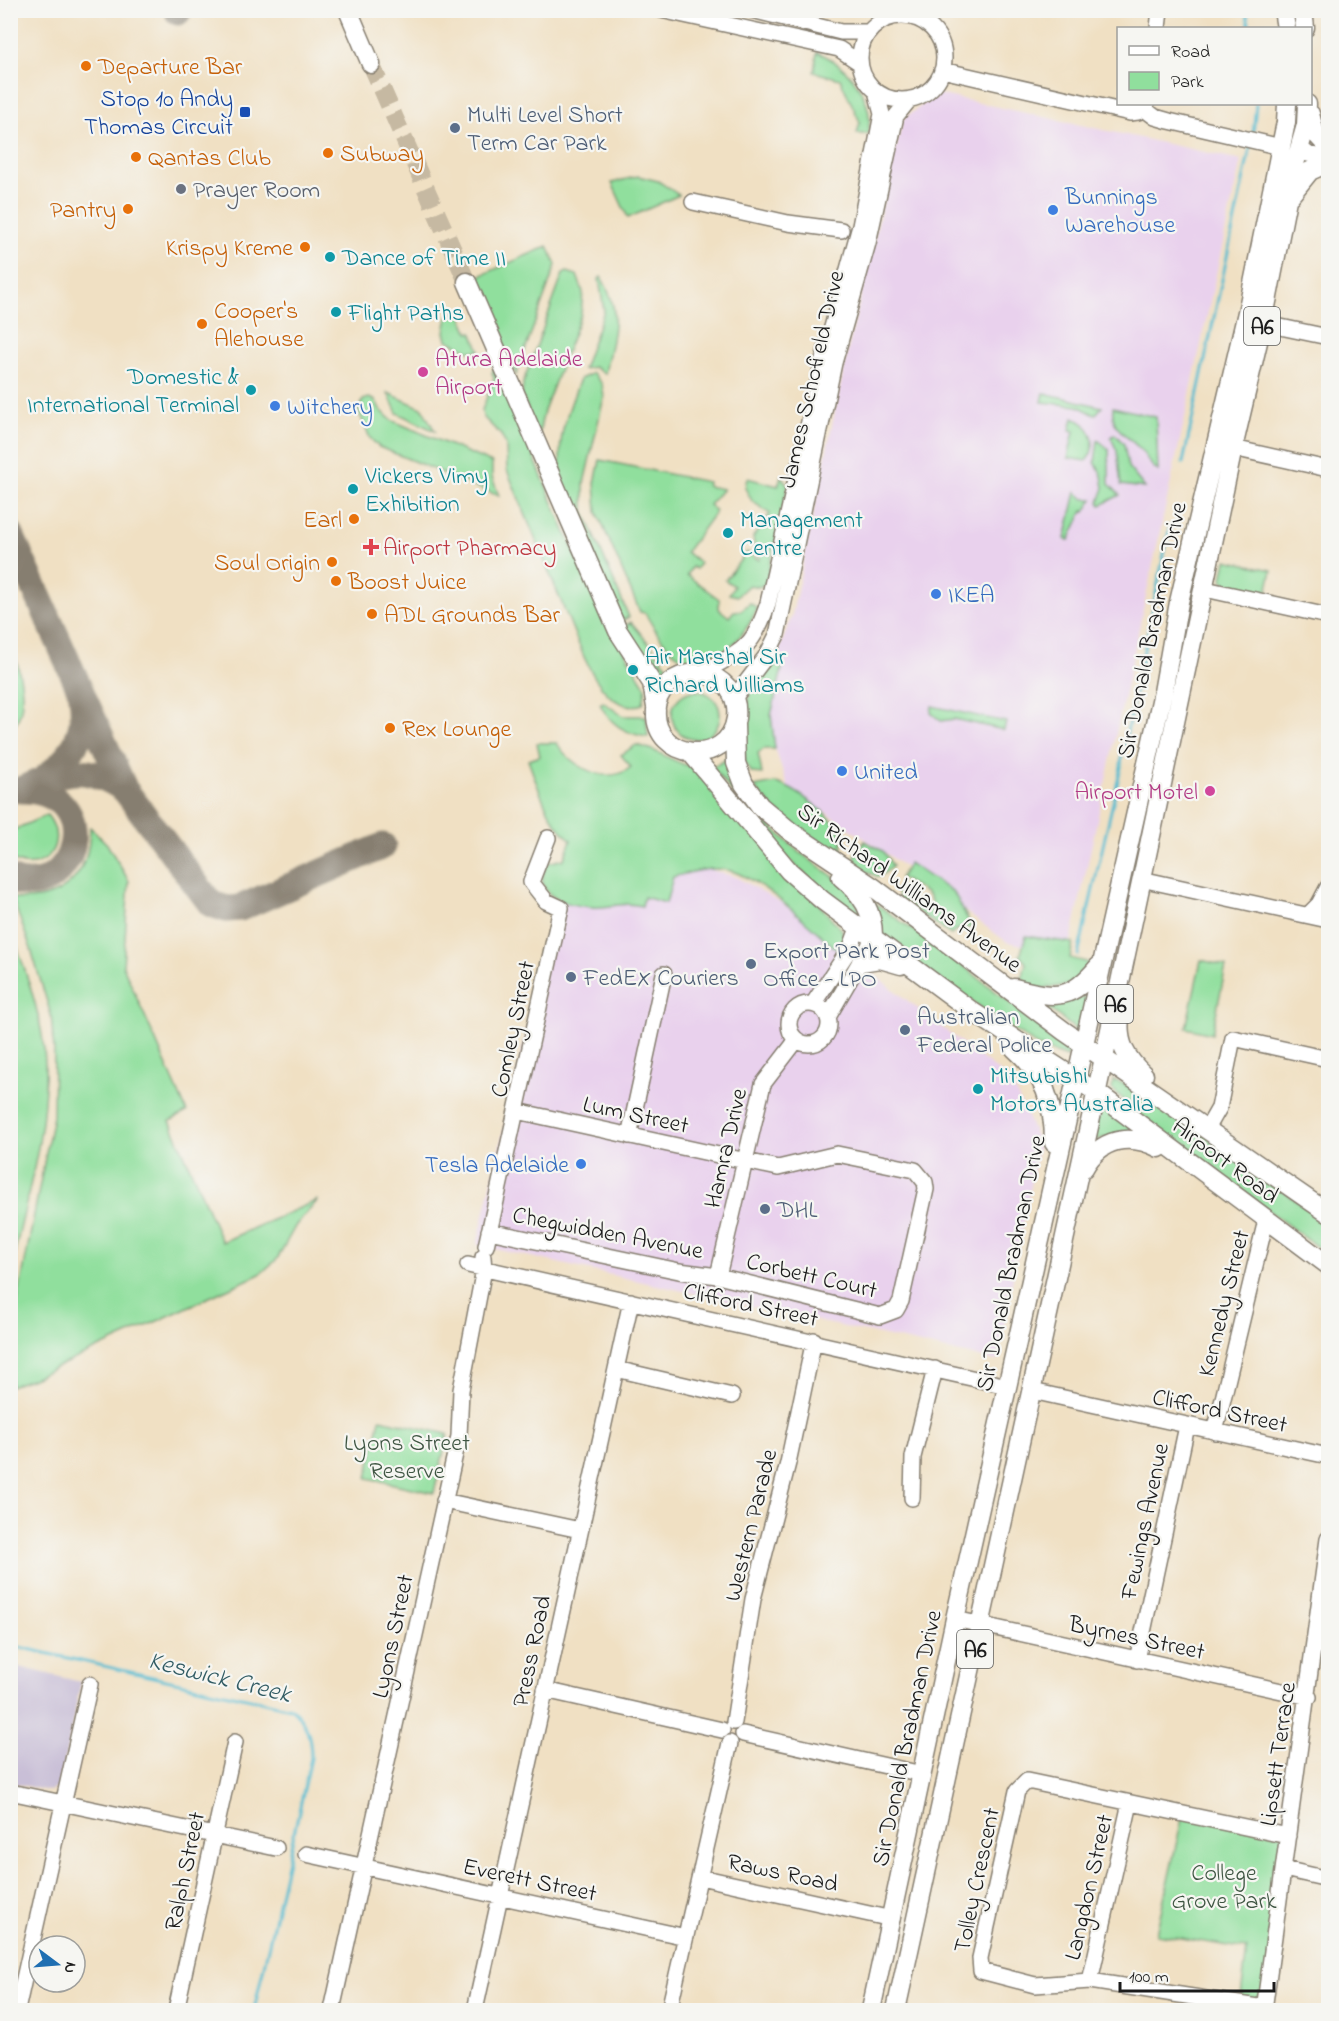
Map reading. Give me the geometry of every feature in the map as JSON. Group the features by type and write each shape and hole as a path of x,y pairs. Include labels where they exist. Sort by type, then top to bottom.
{"main road":[{"path":"348,10 371,64"},
{"path":"1283,10 1286,27"},
{"path":"1303,10 1305,27"},
{"name":"Sir Donald Bradman Drive","path":"871,2010 1050,1189 1163,692 1179,602 1248,308 1286,122 1287,105"},
{"path":"1308,105 1315,133 1329,149"},
{"name":"Sir Donald Bradman Drive","path":"896,2010 1104,1058 1233,448 1263,323 1308,105"},
{"path":"1273,183 1288,159 1300,148 1286,122"},
{"path":"1288,199 1310,171 1329,161"},
{"path":"467,282 618,631 652,683 657,726 667,741 682,751 703,753 723,743 735,724 734,698 727,686 716,677 703,672 690,672 675,678 662,690 656,708"},
{"path":"1163,692 1192,597 1205,589"},
{"name":"Sir Richard Williams Avenue","path":"735,724 736,763 744,784 760,806 791,832 873,887 1104,1058"},
{"path":"692,753 789,871 858,928 973,1012 1096,1092"},
{"path":"791,832 817,860 856,889 870,913 873,939"},
{"path":"1127,951 1119,1030 1122,1048 1128,1058 1172,1103"},
{"path":"861,962 872,959 889,960 919,973"},
{"path":"1006,986 1048,996 1064,996 1083,985 1101,962"},
{"path":"973,1012 1028,1061 1047,1090 1052,1107 1054,1132 1050,1189"},
{"name":"Airport Road","path":"1104,1058 1329,1213"},
{"name":"Airport Road","path":"1096,1092 1329,1265"},
{"path":"1078,1177 1098,1148 1112,1141 1125,1139 1136,1139 1151,1144 1191,1164"},
{"path":"906,1853 917,1856 933,1840"}],"street":[{"path":"661,10 839,50 860,63"},
{"path":"752,10 841,32 869,32"},
{"path":"1158,27 1160,10"},
{"path":"907,13 925,22 938,35 944,52 942,70 930,89 910,99 896,100 876,91 866,79 860,63 863,42 869,32 886,19 907,13"},
{"path":"942,70 1130,112 1145,106 1162,119 1281,147"},
{"name":"James Schofield Drive","path":"703,672 744,648 761,624 771,593 823,360 860,226 882,114 876,91"},
{"name":"James Schofield Drive","path":"734,698 767,655 777,634 834,363 868,243 896,116 910,99"},
{"path":"1300,148 1329,149"},
{"path":"1300,148 1308,154 1329,161"},
{"path":"693,202 788,223 842,230 860,226"},
{"path":"842,230 855,242"},
{"path":"1263,323 1329,337"},
{"path":"1233,448 1329,469"},
{"path":"1205,589 1329,615"},
{"name":"Comley Street","path":"486,1251 561,908 546,901 537,893 531,882 548,838"},
{"path":"1141,879 1329,920"},
{"path":"1308,915 1319,904 1329,886"},
{"path":"858,928 851,947 813,1004 797,1008 790,1017 789,1030 796,1041 808,1045 821,1041 828,1030 828,1017 873,939"},
{"path":"629,1136 664,974"},
{"path":"813,1004 824,1011 828,1017"},
{"path":"1208,1129 1219,1108 1233,1038 1329,1059"},
{"name":"Hamra Drive","path":"718,1276 763,1084 796,1041"},
{"name":"Lum Street","path":"517,1111 745,1161"},
{"name":"Corbett Court","path":"718,1276 880,1316 896,1310 901,1301 926,1189 925,1182 915,1170 837,1154 778,1168 745,1161"},
{"name":"Kennedy Street","path":"1215,1432 1266,1220"},
{"path":"468,1265 486,1251"},
{"name":"Chegwidden Avenue","path":"486,1251 718,1276"},
{"name":"Clifford Street","path":"486,1251 631,1300 814,1340 1007,1386"},
{"name":"Lyons Street","path":"332,2010 459,1436 460,1390 486,1251"},
{"name":"Press Road","path":"475,2010 631,1300"},
{"name":"Western Parade","path":"669,2010 732,1732 753,1599 788,1463 814,1340"},
{"path":"616,1369 732,1396"},
{"path":"912,1498 913,1457 935,1369"},
{"name":"Clifford Street","path":"1032,1391 1329,1456"},
{"name":"Fewings Avenue","path":"1137,1660 1187,1426"},
{"path":"444,1501 580,1530"},
{"name":"Lipsett Terrace","path":"1264,2009 1309,1697 1329,1539"},
{"name":"Byrnes Street","path":"955,1620 1309,1697"},
{"path":"17,2010 90,1683"},
{"path":"545,1690 922,1774"},
{"name":"Ralph Street","path":"176,2010 235,1742"},
{"name":"Tolley Crescent","path":"1264,2009 1090,1980 1035,1985 981,1971 980,1958 1017,1791 1021,1785 1029,1781 1288,1836"},
{"path":"10,1792 276,1848"},
{"name":"Langdon Street","path":"1090,1980 1130,1803"},
{"name":"Everett Street","path":"306,1854 686,1937"},
{"path":"1284,1869 1329,1879"},
{"name":"Raws Road","path":"700,1877 892,1919"}],"shaded area":[{"path":"938,94 1241,160 1068,954 1007,942 883,851 788,787 765,719 772,670 792,615 848,350 903,119"},
{"path":"704,868 736,877 782,903 1011,1081 1039,1143 997,1361 477,1245 560,888"},
{"path":"11,1665 81,1682 59,1787 49,1791 11,1783"}],"green space":[{"path":"817,52 849,74 864,96 868,108 868,134 857,134 860,122 840,79 814,72"},
{"path":"638,176 658,181 679,195 628,218 612,183"},
{"path":"548,246 556,265 516,375 475,278"},
{"path":"567,272 577,275 583,292 581,314 544,411 538,438 522,395 523,383 563,274"},
{"path":"601,277 608,290 614,314 613,336 605,374 594,367 583,369 604,311 599,279"},
{"path":"459,310 480,351 469,351 447,340 445,332 448,317"},
{"path":"496,364 564,529 602,610 646,688 643,704 633,706 614,699 599,684 584,657 507,470 506,445 501,435 483,417 482,410 494,378 492,373"},
{"path":"593,373 602,384 604,397 584,483 584,511 629,617 620,622 564,490 561,474 560,446 569,408 580,379"},
{"path":"388,393 422,408 435,431 397,413"},
{"path":"1044,393 1102,407 1095,415 1078,406 1042,402"},
{"path":"369,398 376,401 380,409 391,420 492,463 492,477 499,496 379,447 370,438 358,410 363,400"},
{"path":"1113,407 1156,417 1158,471 1140,449 1120,431 1114,421"},
{"path":"1073,418 1085,425 1092,435 1092,448 1086,461 1068,458 1074,431 1070,430"},
{"path":"1115,434 1124,444 1128,467 1145,488 1121,485 1117,451 1111,438"},
{"path":"1098,440 1109,449 1109,484 1120,495 1101,505 1099,502 1104,488 1102,476 1095,462"},
{"path":"600,460 708,482 707,486 723,489 709,505 716,511 686,552 700,563 696,569 692,567 687,575 719,599 719,609 729,617 734,611 740,611 750,603 757,608 745,630 725,651 701,662 689,661 671,650 645,613 640,612 597,512 595,483"},
{"path":"781,476 788,485 766,583 759,587 749,585 737,596 729,594 734,586 725,580 747,552 759,560 753,537 770,514 752,501 745,488 747,478 778,486"},
{"path":"1076,492 1084,499 1093,499 1085,512 1083,511 1069,540 1065,539"},
{"path":"1226,560 1272,570 1267,593 1225,583 1222,579"},
{"path":"631,622 671,670 659,679 623,627"},
{"path":"10,641 22,687 21,710 11,729"},
{"path":"778,663 783,665 771,715 775,749 764,749 758,753 762,774 752,773 745,763 743,743 750,691 765,668"},
{"path":"691,691 701,691 713,698 720,710 720,720 713,732 701,739 691,739 676,728 672,720 672,710 683,695"},
{"path":"603,702 623,716 646,716 648,737 625,731 619,727 604,711 600,704"},
{"path":"932,706 1006,722 1004,730 954,719 941,721 931,713"},
{"path":"537,743 557,743 580,766 600,774 621,773 631,767 621,755 636,745 695,768 842,930 845,944 840,952 778,898 751,880 729,870 705,870 673,877 666,903 644,897 642,906 628,904 591,907 571,904 553,896 546,890 543,874 548,863 564,859 571,840 550,813 528,760 540,756"},
{"path":"731,757 764,820 799,852 848,887 867,923 820,889 775,846 712,767"},
{"path":"775,783 802,796 831,820 841,835 842,858 774,809 754,787"},
{"path":"47,815 56,836 50,855 43,861 33,864 23,864 11,859 11,831"},
{"path":"90,827 107,844 129,881 123,966 187,1112 170,1121 222,1242 318,1200 296,1225 277,1259 260,1274 11,1386 11,1335 53,1116 54,1050 51,1015 30,946 12,898 30,899 45,896 59,891 70,883 79,873 85,860"},
{"path":"865,841 883,851 893,866 879,877 856,868 855,854"},
{"path":"909,863 954,893 972,927 956,930 951,935 899,898 896,890 928,912 931,906 931,901 924,892 900,878"},
{"path":"872,901 957,961 1070,1050 1067,1057 1039,1047 877,937"},
{"path":"11,929 41,1028 44,1045 45,1088 39,1141 11,1270"},
{"path":"1026,936 1073,943 1070,958 1090,963 1070,985 1037,989 1022,979 1026,963 1020,956"},
{"path":"1201,960 1226,966 1212,1034 1186,1028"},
{"path":"1090,996 1081,1034 1046,1006 1047,1005"},
{"path":"1113,1080 1133,1087 1176,1114 1328,1223 1328,1255 1138,1113 1112,1089"},
{"path":"1099,1104 1141,1132 1092,1140"},
{"name":"Lyons Street Reserve","path":"380,1419 448,1434 434,1493 367,1478"},
{"name":"College Grove Park","path":"1183,1814 1288,1836 1264,2008 1240,2004 1247,1949 1156,1934"}],"waterway":[{"path":"1246,10 1250,27"},
{"path":"1253,134 1256,105"},
{"path":"1183,463 1251,144"},
{"path":"1078,955 1121,767 1170,526"},
{"name":"Keswick Creek","path":"10,1645 291,1708 301,1719 309,1737 311,1758 254,2010"}],"taxiway":[{"path":"10,533 125,790 211,904 227,909 240,908 383,846"},
{"path":"45,778 62,762 75,744 82,722 82,698"},
{"path":"20,790 49,778 73,772 97,775 125,790"},
{"path":"10,879 33,883 52,877 65,863 72,845 72,825 64,807 47,795 20,790"}],"tunnel":[{"path":"371,64 467,282"}],"place":[{"name":"Departure Bar","path":"86,66"},
{"name":"Stop 10 Andy Thomas Circuit","path":"245,112"},
{"name":"Multi Level Short Term Car Park","path":"455,128"},
{"name":"Subway","path":"328,153"},
{"name":"Qantas Club","path":"136,157"},
{"name":"Prayer Room","path":"181,189"},
{"name":"Pantry","path":"128,209"},
{"name":"Bunnings Warehouse","path":"1053,210"},
{"name":"Krispy Kreme","path":"305,247"},
{"name":"Dance of Time II","path":"330,257"},
{"name":"Flight Paths","path":"336,312"},
{"name":"Cooper's Alehouse","path":"202,324"},
{"name":"Atura Adelaide Airport","path":"423,372"},
{"name":"Domestic & International Terminal","path":"251,390"},
{"name":"Witchery","path":"275,406"},
{"name":"Vickers Vimy Exhibition","path":"353,489"},
{"name":"Earl","path":"354,519"},
{"name":"Management Centre","path":"728,533"},
{"name":"Airport Pharmacy","path":"371,547"},
{"name":"Soul Origin","path":"332,562"},
{"name":"Boost Juice","path":"336,581"},
{"name":"IKEA","path":"936,594"},
{"name":"ADL Grounds Bar","path":"372,614"},
{"name":"Air Marshal Sir Richard Williams","path":"633,670"},
{"name":"Rex Lounge","path":"390,728"},
{"name":"United","path":"842,771"},
{"name":"Airport Motel","path":"1210,791"},
{"name":"Export Park Post Office - LPO","path":"751,964"},
{"name":"FedEX Couriers","path":"571,977"},
{"name":"Australian Federal Police","path":"905,1030"},
{"name":"Mitsubishi Motors Australia","path":"978,1089"},
{"name":"Tesla Adelaide","path":"581,1164"},
{"name":"DHL","path":"765,1209"}]}
